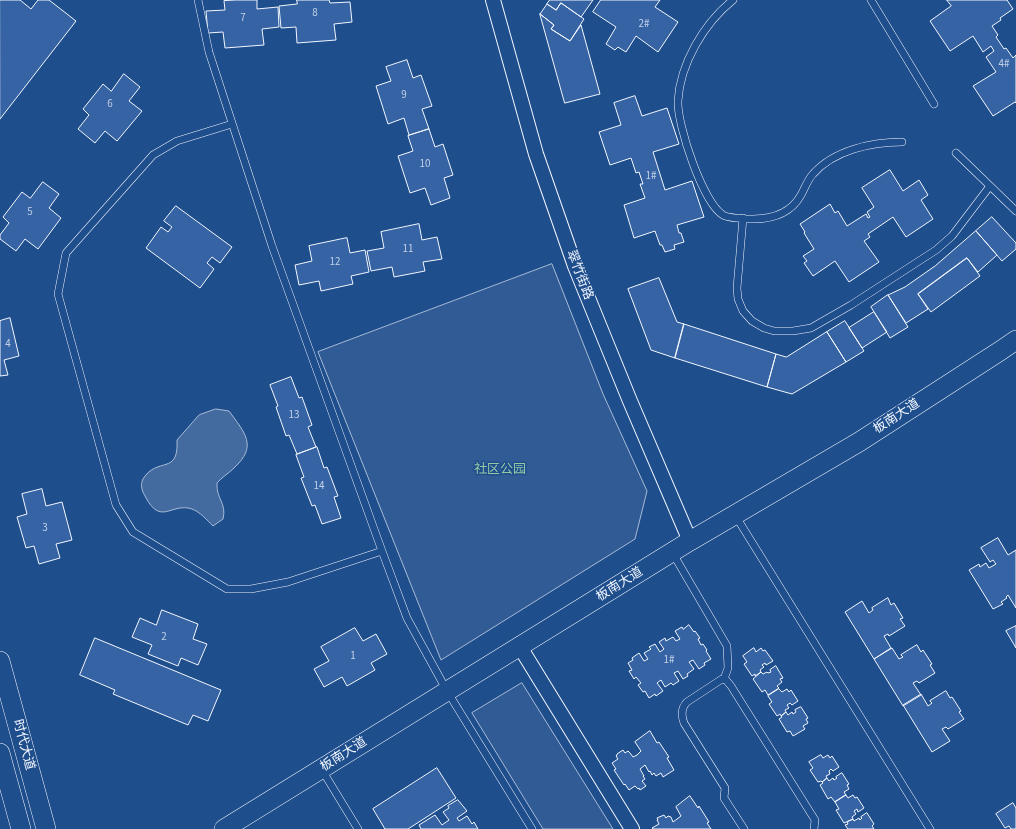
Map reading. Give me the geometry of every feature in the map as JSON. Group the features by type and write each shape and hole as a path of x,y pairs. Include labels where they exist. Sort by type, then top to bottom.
{"main road":[{"name":"板南大道","path":"224,829 690,541 859,442 1016,340"},
{"name":"时代大道","path":"0,661 46,829"},
{"name":"时代大道","path":"0,753 21,829"}],"street":[{"name":"翠竹街路","path":"494,0 536,154 575,266 630,401 690,541"},
{"path":"520,647 632,829"}],"lane":[{"path":"198,0 209,52 272,246 407,618 447,692 532,829"},
{"path":"733,0 711,23 699,40 687,63 678,102 683,131 698,176 709,199 717,210 724,216 752,219 776,216 794,205 813,174 825,164 841,155 866,145 886,142 902,142"},
{"path":"874,2 934,104"},
{"path":"232,124 177,141 153,155 66,253 58,294 116,505 133,532 227,589 251,589 288,582 382,551"},
{"path":"956,153 1016,211"},
{"path":"743,218 737,288 738,299 743,311 752,321 764,328 774,331 793,331 811,328 845,309 936,250 952,236 990,186"},
{"path":"735,515 930,829"},
{"path":"672,552 727,646 728,668 724,679"},
{"path":"724,679 721,679 688,700 684,705 682,713 684,723 725,788 724,798 744,829"},
{"path":"724,679 731,686 815,820 814,829"},
{"path":"321,769 358,829"}],"green space":[{"name":"社区公园","path":"552,264 603,394 647,491 635,539 441,660 318,352"},
{"path":"522,683 613,829 543,829 472,713"}],"shaded area":[{"path":"216,409 229,411 244,433 247,446 246,453 241,460 217,483 218,493 224,509 223,519 213,526 201,514 192,509 178,508 167,512 156,510 143,492 143,479 154,468 171,462 177,451 177,440 199,415"}],"building":[{"path":"0,0 20,0 31,9 38,0 49,0 76,21 0,119"},
{"path":"257,0 257,9 278,7 279,27 262,29 264,45 225,48 223,32 208,33 206,11 225,10 224,1"},
{"path":"297,0 329,0 330,3 350,2 352,22 334,24 336,40 297,43 296,27 281,28 279,6 297,4"},
{"path":"550,0 593,0 581,17 561,3 556,10 547,4"},
{"path":"601,0 660,0 655,7 678,22 658,52 636,36 626,52 618,47 615,50 606,44 616,27 593,12"},
{"path":"947,0 1007,0 1013,9 992,26 998,35 996,37 1004,49 1006,48 1013,58 1016,55 1016,103 1015,102 993,116 973,86 996,72 986,57 994,51 991,46 983,52 973,36 950,51 930,21 951,6"},
{"path":"561,3 584,19 570,41 551,29 554,25 540,14 547,4 556,10"},
{"path":"540,14 554,25 551,29 570,41 581,25 600,94 565,103"},
{"path":"407,60 413,78 421,75 432,106 422,109 429,129 409,135 404,118 388,124 376,86 391,81 386,67"},
{"path":"124,74 140,87 129,101 142,111 117,141 105,131 95,143 78,129 89,115 83,109 103,84 111,91"},
{"path":"635,96 642,116 667,108 679,144 653,152 665,190 692,181 704,217 677,225 684,242 674,245 675,249 665,252 662,245 660,245 655,231 634,238 624,205 645,198 640,184 643,184 639,172 636,173 631,158 610,165 599,132 621,125 614,103"},
{"path":"429,129 435,147 443,144 453,175 444,178 450,198 431,205 425,188 410,193 398,156 413,151 408,136"},
{"path":"890,170 903,191 919,180 928,195 921,200 933,219 906,237 893,217 868,234 870,237 864,241 879,262 849,282 835,261 813,276 804,263 807,261 803,256 814,249 800,224 830,204 835,213 838,211 847,226 866,214 868,218 870,217 867,212 874,207 862,188"},
{"path":"43,182 59,194 49,208 61,218 38,249 25,239 16,251 0,239 0,235 9,223 3,217 22,192 30,198"},
{"path":"176,206 232,247 220,263 212,257 207,263 214,269 200,288 146,248 161,227 168,232 172,227 164,221"},
{"path":"992,217 1016,243 1016,249 1002,261 976,231"},
{"path":"419,224 422,240 437,237 442,259 423,262 425,271 394,277 392,267 371,271 367,251 384,248 381,232"},
{"path":"976,231 997,255 978,272 967,258 918,294 928,309 906,323 888,295 905,287 935,266"},
{"path":"347,238 350,253 365,250 369,272 351,276 353,284 321,291 319,281 299,285 295,265 312,261 309,246"},
{"path":"967,258 980,276 931,312 918,294"},
{"path":"659,278 677,322 684,324 675,358 651,350 628,289"},
{"path":"888,295 908,327 890,338 871,307"},
{"path":"874,312 887,332 862,348 849,328"},
{"path":"10,318 19,356 4,360 8,375 0,376 0,321"},
{"path":"845,321 864,351 846,362 827,332"},
{"path":"684,324 776,354 767,387 675,358"},
{"path":"827,332 846,362 792,394 767,387 776,354 786,357"},
{"path":"291,377 299,398 302,397 312,425 308,427 316,447 297,454 289,435 286,436 276,407 278,406 270,385"},
{"path":"317,447 324,468 327,467 338,496 334,497 341,518 322,524 315,505 312,506 301,478 304,477 296,455"},
{"path":"42,489 46,506 62,502 72,540 56,544 60,558 39,564 34,546 26,548 17,517 27,514 22,494"},
{"path":"998,538 1008,555 1016,550 1016,608 1008,595 1006,597 1007,598 1001,602 1003,604 993,609 969,570 979,564 980,567 986,563 989,568 996,564 993,560 990,562 981,548"},
{"path":"888,598 891,605 894,603 903,618 900,619 905,626 889,636 888,634 884,636 891,648 874,659 845,612 862,601 869,613 873,610 872,608"},
{"path":"162,610 198,624 193,639 207,644 198,665 181,658 178,666 148,654 152,645 132,637 140,618 156,625"},
{"path":"689,625 700,638 698,639 701,645 703,644 711,659 704,663 705,665 699,669 693,660 689,662 694,669 687,674 688,676 683,679 678,671 674,673 679,681 673,685 671,683 665,687 661,680 657,683 663,691 656,696 655,694 649,698 645,691 643,692 638,685 641,683 636,677 634,679 629,671 632,670 628,663 639,653 644,661 648,659 644,653 651,649 649,647 655,644 660,652 664,649 659,642 665,638 666,641 673,637 676,641 680,639 675,631 682,627 683,629"},
{"path":"1016,626 1016,648 1006,631"},
{"path":"355,628 363,641 376,634 387,654 371,663 375,670 347,686 342,677 324,687 314,669 329,661 321,647"},
{"path":"95,638 221,690 208,721 193,715 188,725 113,694 115,690 80,675"},
{"path":"917,645 921,652 923,650 932,664 930,665 935,673 919,683 917,681 913,683 921,695 903,706 874,659 892,648 899,659 903,657 901,655"},
{"path":"754,648 756,652 761,648 763,651 765,650 773,661 766,665 765,663 762,665 764,667 760,670 761,672 755,676 755,674 752,676 744,664 747,662 743,656"},
{"path":"776,666 783,678 780,679 782,682 777,686 779,688 768,695 765,690 762,692 753,679 761,672 763,674 771,672 770,670"},
{"path":"779,689 782,692 787,689 789,692 791,690 798,701 792,705 790,703 787,705 789,708 785,710 786,712 781,716 780,714 777,716 769,704 772,702 768,696"},
{"path":"946,691 961,711 959,712 964,719 948,729 946,727 942,729 950,741 932,752 903,705 921,694 928,706 932,703 930,701"},
{"path":"801,707 808,718 806,719 808,723 803,726 805,729 793,736 790,731 787,732 779,719 786,712 788,715 792,712 793,714 796,712 795,710"},
{"path":"650,731 657,743 659,742 669,757 667,758 674,770 663,777 661,773 656,776 654,773 652,775 650,771 649,772 645,765 640,769 645,779 642,781 646,786 640,790 635,786 629,790 614,770 616,769 612,763 618,759 616,756 617,754 623,750 625,753 628,751 633,757 637,755 641,751 635,742"},
{"path":"821,755 823,758 828,755 830,758 832,756 839,767 833,771 831,769 829,771 830,774 826,776 827,778 822,782 818,782 810,770 813,768 809,762"},
{"path":"437,768 456,798 408,829 385,829 373,809"},
{"path":"842,773 849,784 847,785 849,789 844,792 846,795 835,802 831,797 828,799 820,785 827,778 829,781 833,778 834,780"},
{"path":"846,795 848,798 853,795 855,798 857,797 864,808 858,812 857,809 854,811 856,814 852,817 853,819 844,823 836,810 839,809 835,802"},
{"path":"690,796 698,808 699,806 709,822 707,823 711,829 652,828 659,824 657,818 664,815 666,818 668,816 671,817 673,822 681,816 676,807"},
{"path":"458,800 467,811 457,818 459,821 467,816 472,824 474,822 478,829 421,829 419,825 435,815 442,825 449,820 443,812 449,808 448,806"},
{"path":"1013,803 1016,808 1016,829 1011,829 1009,826 1005,828 996,814"},
{"path":"867,813 874,824 872,826 874,829 848,829 845,825 853,819 854,821 859,818 860,820 862,818 861,817"}]}
